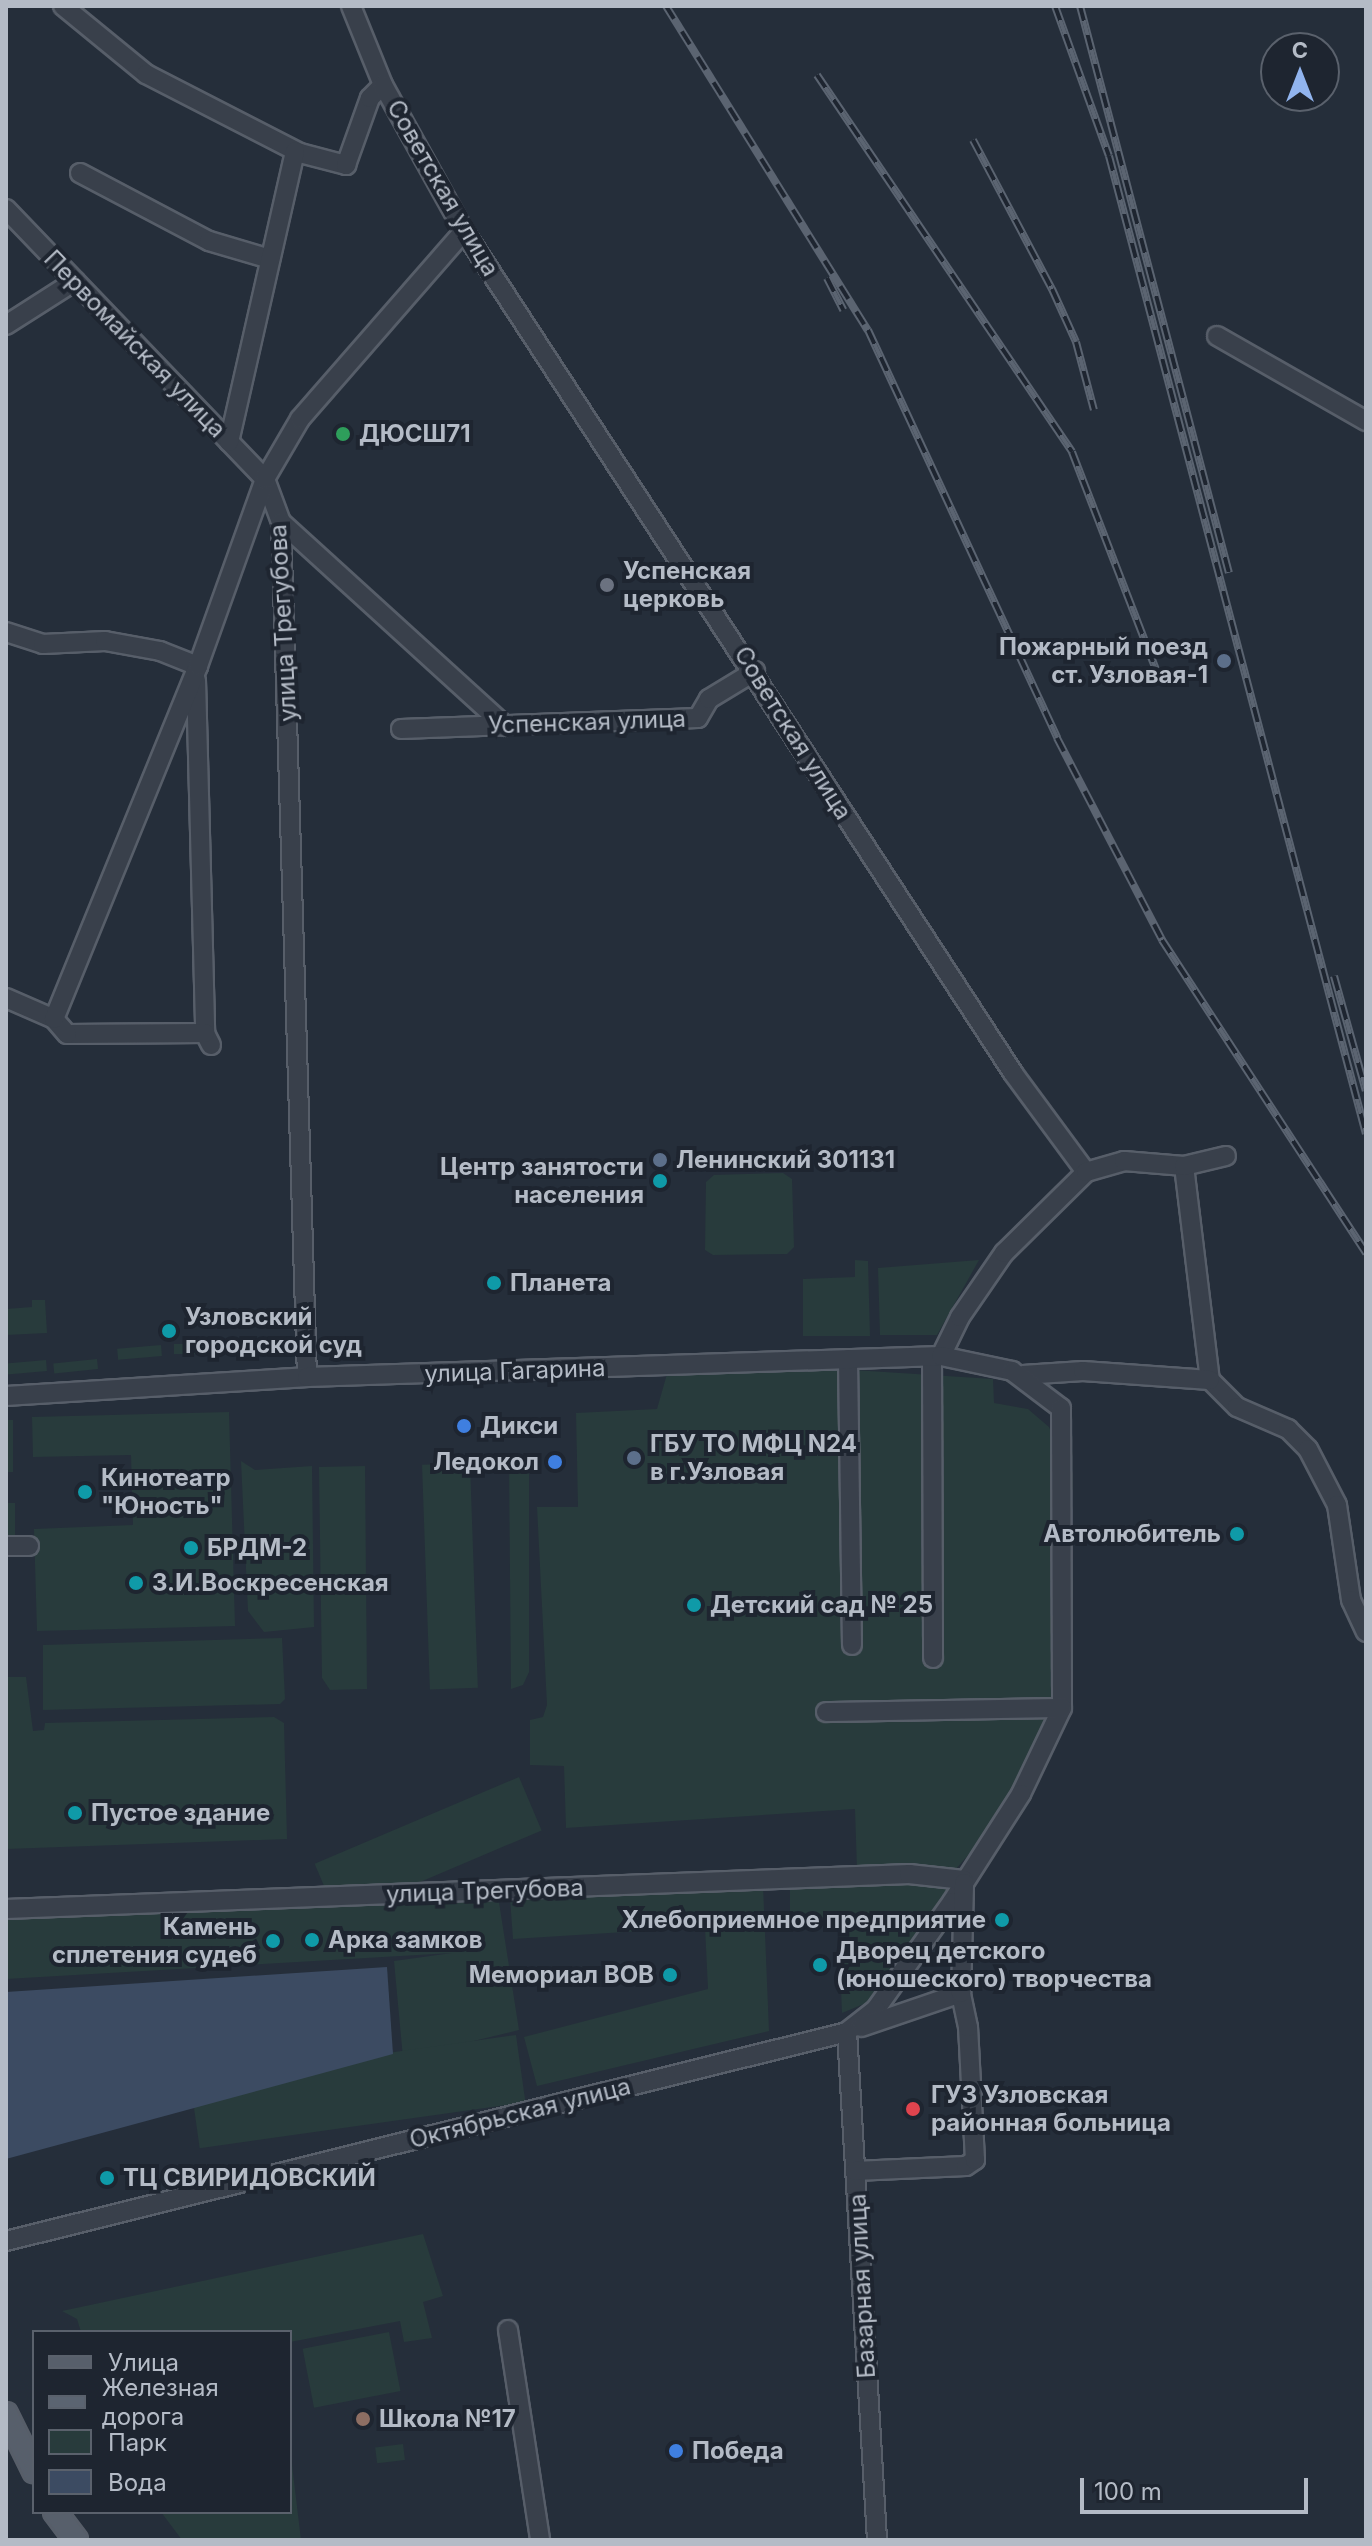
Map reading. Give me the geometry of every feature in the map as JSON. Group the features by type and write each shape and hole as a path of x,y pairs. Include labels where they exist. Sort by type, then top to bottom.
{"main road":[{"path":"6,2414 32,2467"},
{"path":"56,2514 76,2540"}],"street":[{"path":"63,6 146,74 295,151 346,165 370,98 383,85"},
{"name":"Советская улица","path":"351,6 383,85 464,231 755,671 1013,1073 1086,1172"},
{"path":"229,442 295,151"},
{"path":"80,173 209,241 270,259"},
{"name":"Первомайская улица","path":"6,209 265,479"},
{"path":"265,479 300,419 464,231"},
{"path":"6,325 75,281"},
{"path":"1217,336 1366,421"},
{"name":"улица Трегубова","path":"265,479 281,522 307,1377"},
{"name":"улица Трегубова","path":"54,1019 197,669 265,479"},
{"path":"281,522 505,726"},
{"path":"6,632 43,644 105,641 160,651 197,669 208,1039 67,1034 54,1019 6,998"},
{"name":"Успенская улица","path":"401,729 698,718 709,699 755,671"},
{"path":"933,1658 937,1357 960,1317 1004,1253 1086,1172 1124,1161 1184,1166 1226,1156"},
{"path":"1184,1166 1210,1380 1237,1407 1288,1429 1308,1449 1337,1505 1351,1600 1366,1632"},
{"name":"улица Гагарина","path":"6,1396 307,1377 937,1357 1023,1375"},
{"path":"848,1359 852,1645"},
{"path":"1023,1375 1083,1371 1210,1380"},
{"path":"826,1712 1062,1708 1061,1408 1023,1375"},
{"path":"6,1546 29,1546"},
{"name":"Октябрьская улица","path":"6,2241 847,2032 876,2009 964,1880 1021,1794 1062,1708"},
{"name":"улица Трегубова","path":"6,1909 909,1874 964,1880"},
{"path":"855,2171 972,2165 968,2027 961,1993 964,1880"},
{"path":"847,2032 961,1993"},
{"name":"Базарная улица","path":"847,2032 877,2540"},
{"path":"508,2330 540,2540"}],"green space":[{"path":"783,1173 792,1179 794,1247 787,1254 713,1255 705,1250 706,1182 714,1175"},
{"path":"855,1260 868,1261 870,1336 803,1336 803,1279 855,1277"},
{"path":"979,1260 937,1335 880,1335 878,1268"},
{"path":"32,1300 45,1300 47,1333 6,1335 6,1309 32,1307"},
{"path":"174,1344 218,1344 218,1354 174,1354"},
{"path":"161,1345 162,1356 118,1360 117,1349"},
{"path":"97,1359 98,1369 54,1374 53,1364"},
{"path":"46,1360 47,1371 7,1374 6,1363"},
{"path":"838,1369 993,1379 994,1403 1028,1409 1049,1427 1055,1442 1055,1696 1018,1781 986,1835 955,1870 857,1870 855,1809 566,1828 564,1766 530,1765 530,1720 543,1717 547,1705 537,1507 578,1507 576,1413 657,1409 667,1374"},
{"path":"229,1412 235,1626 37,1631 34,1529 133,1525 131,1455 33,1457 32,1417"},
{"path":"6,1420 13,1420 13,1472 6,1472"},
{"path":"241,1461 255,1470 312,1466 314,1627 264,1632 248,1611"},
{"path":"509,1461 529,1461 529,1672 523,1685 511,1689"},
{"path":"470,1463 478,1688 430,1690 422,1465"},
{"path":"365,1466 367,1689 330,1690 322,1678 319,1467"},
{"path":"6,1503 15,1503 15,1539 6,1539"},
{"path":"282,1638 285,1699 280,1704 43,1710 43,1645"},
{"path":"6,1677 26,1677 33,1731 44,1730 45,1723 274,1717 284,1723 287,1839 6,1849"},
{"path":"519,1777 542,1830 337,1917 315,1864"},
{"path":"955,1880 866,2003 842,2013 838,1917 790,1918 790,1883"},
{"path":"763,1885 769,2031 537,2086 524,2037 708,1989 705,1927 513,1939 510,1898"},
{"path":"498,1896 519,2030 403,2058 394,1961 452,1953 6,1979 6,1913"},
{"path":"516,2035 525,2102 200,2148 190,2081"},
{"path":"423,2234 443,2296 423,2302 432,2338 404,2342 400,2321 292,2342 292,2330 80,2330 77,2319 62,2311"},
{"path":"389,2332 400,2391 314,2408 303,2349"},
{"path":"403,2444 405,2460 377,2463 375,2447"},
{"path":"292,2465 301,2540 182,2540 162,2514 292,2514"}],"water":[{"path":"387,1967 393,2054 6,2159 6,1992"}],"railway":[{"path":"666,6 868,330 1057,738 1162,940 1366,1253"},
{"path":"1055,6 1109,156 1366,1134"},
{"path":"1080,6 1229,573"},
{"path":"817,75 1072,452 1158,675"},
{"path":"973,140 1052,289 1076,342 1094,410"},
{"path":"827,278 843,310"},
{"path":"1334,976 1366,1091"}],"place":[{"name":"ДЮСШ71","path":"343,434"},
{"name":"Успенская церковь","path":"607,585"},
{"name":"Пожарный поезд ст. Узловая-1","path":"1224,661"},
{"name":"Ленинский 301131","path":"660,1160"},
{"name":"Центр занятости населения","path":"660,1181"},
{"name":"Планета","path":"494,1283"},
{"name":"Узловский городской суд","path":"169,1331"},
{"name":"Дикси","path":"464,1426"},
{"name":"ГБУ ТО МФЦ N24 в г.Узловая","path":"634,1458"},
{"name":"Ледокол","path":"555,1462"},
{"name":"Кинотеатр \"Юность\"","path":"85,1492"},
{"name":"Автолюбитель","path":"1237,1534"},
{"name":"БРДМ-2","path":"191,1548"},
{"name":"З.И.Воскресенская","path":"136,1583"},
{"name":"Детский сад № 25","path":"694,1605"},
{"name":"Пустое здание","path":"75,1813"},
{"name":"Хлебоприемное предприятие","path":"1002,1920"},
{"name":"Арка замков","path":"312,1940"},
{"name":"Камень сплетения судеб","path":"273,1941"},
{"name":"Дворец детского (юношеского) творчества","path":"820,1965"},
{"name":"Мемориал ВОВ","path":"670,1975"},
{"name":"ГУЗ Узловская районная больница","path":"913,2109"},
{"name":"ТЦ СВИРИДОВСКИЙ","path":"107,2178"},
{"name":"Школа №17","path":"363,2419"},
{"name":"Победа","path":"676,2451"}]}
